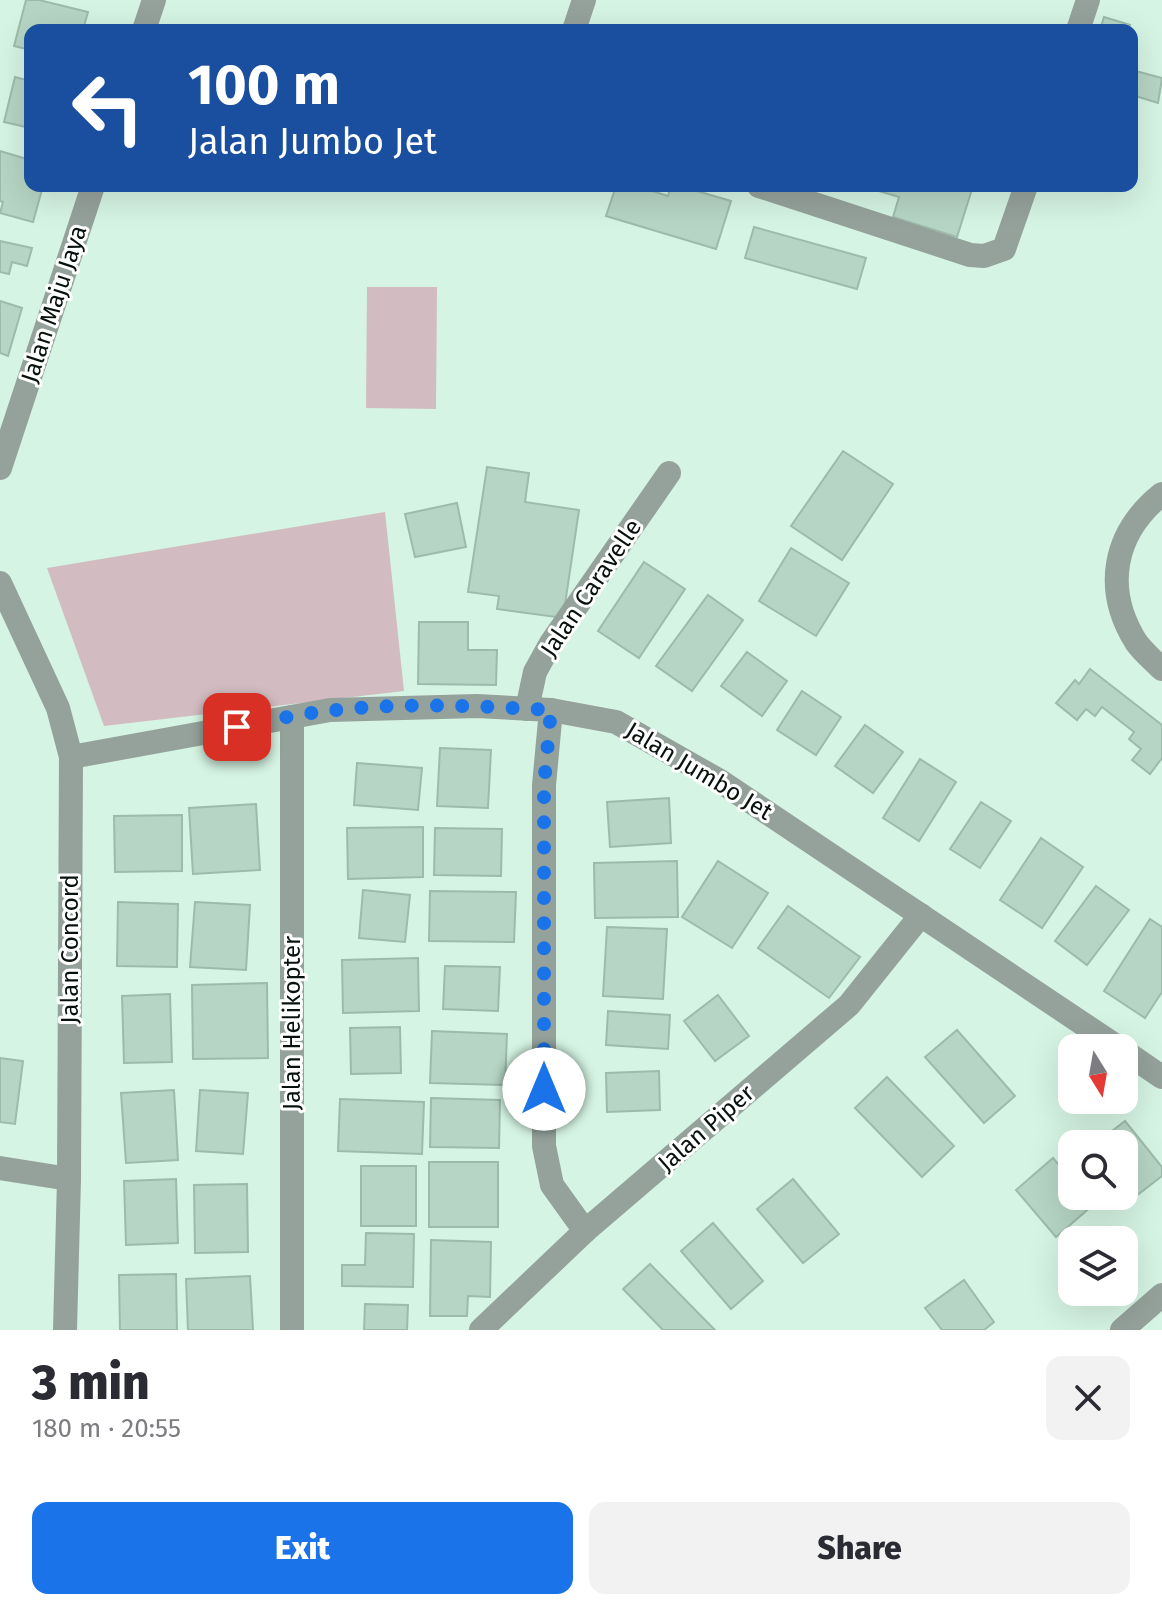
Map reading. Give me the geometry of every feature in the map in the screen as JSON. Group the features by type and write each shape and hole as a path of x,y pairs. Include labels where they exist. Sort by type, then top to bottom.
{"street":[{"path":"146,24 154,0"},
{"path":"576,24 584,0"},
{"path":"1080,24 1088,0"},
{"name":"Jalan Maju Jaya","path":"0,468 91,192"},
{"path":"777,192 970,255 984,256 1004,249 1024,192"},
{"name":"Jalan Caravelle","path":"585,1231 552,1185 544,1146 544,785 535,672 551,643 669,473"},
{"path":"1162,494 1136,518 1117,560 1118,606 1137,644 1162,669"},
{"name":"Jalan Concord","path":"0,583 58,708 71,757 69,1179 65,1330"},
{"name":"Jalan Jumbo Jet","path":"71,757 330,710 477,706 539,710 616,722 720,781 1098,1034"},
{"name":"Jalan Helikopter","path":"292,717 292,1330"},
{"name":"Jalan Piper","path":"481,1330 585,1231 849,1005 921,915"},
{"name":"Jalan Jumbo Jet","path":"1138,1061 1162,1077"},
{"path":"0,1168 69,1179"},
{"path":"1122,1330 1162,1295"}],"shaded area":[{"path":"367,287 437,287 436,409 366,408"},
{"path":"385,512 404,691 104,726 47,568"}],"building":[{"path":"26,0 39,0 88,12 85,24 24,24 24,48 14,46"},
{"path":"1104,17 1127,24 1102,24"},
{"path":"1138,72 1162,78 1158,103 1138,97"},
{"path":"15,77 24,79 24,127 4,122"},
{"path":"0,151 24,158 24,192 41,192 33,222 0,213 3,202 0,201"},
{"path":"614,192 655,192 668,196 669,192 700,192 731,201 716,249 606,216"},
{"path":"882,192 971,192 957,237 893,217 899,197"},
{"path":"754,227 866,258 857,289 745,258"},
{"path":"0,241 32,248 27,266 12,262 9,274 0,272"},
{"path":"0,301 22,308 8,356 0,353"},
{"path":"843,451 893,484 842,560 791,526"},
{"path":"487,467 529,473 525,502 579,510 563,618 497,609 499,596 468,592"},
{"path":"457,503 466,547 415,557 405,514"},
{"path":"791,548 849,583 816,636 759,601"},
{"path":"644,562 685,589 639,658 598,631"},
{"path":"708,595 743,620 692,691 656,666"},
{"path":"419,622 468,622 468,650 497,650 496,685 418,684"},
{"path":"747,652 787,681 762,716 721,686"},
{"path":"1090,669 1162,725 1162,758 1150,774 1132,760 1141,749 1129,739 1134,732 1102,707 1095,716 1086,709 1077,720 1056,703 1075,680 1079,684"},
{"path":"802,691 841,717 816,755 777,730"},
{"path":"865,725 903,752 873,793 835,766"},
{"path":"440,748 491,750 488,808 437,806"},
{"path":"920,759 956,782 919,841 883,818"},
{"path":"357,763 422,768 418,810 354,805"},
{"path":"669,798 671,843 610,847 607,802"},
{"path":"981,802 1011,821 980,868 950,849"},
{"path":"256,804 260,870 193,874 189,808"},
{"path":"182,815 182,871 115,872 114,816"},
{"path":"423,827 423,877 348,879 347,828"},
{"path":"435,828 502,829 501,876 434,875"},
{"path":"1041,838 1083,867 1042,928 1000,900"},
{"path":"677,861 678,917 595,918 594,863"},
{"path":"718,861 768,893 732,948 682,917"},
{"path":"1096,886 1129,910 1087,965 1055,941"},
{"path":"363,890 410,895 405,942 359,938"},
{"path":"430,891 516,892 514,942 429,941"},
{"path":"118,902 178,904 177,967 117,966"},
{"path":"195,902 250,905 246,970 190,967"},
{"path":"788,906 860,957 829,998 758,948"},
{"path":"1150,919 1162,927 1162,992 1145,1018 1104,991"},
{"path":"607,927 667,929 663,999 603,996"},
{"path":"418,958 419,1011 343,1013 342,960"},
{"path":"445,966 500,967 498,1011 443,1009"},
{"path":"267,983 268,1058 193,1059 192,985"},
{"path":"170,994 172,1062 124,1063 122,996"},
{"path":"718,995 749,1036 715,1061 684,1021"},
{"path":"608,1011 670,1015 668,1049 606,1045"},
{"path":"400,1027 401,1073 351,1074 350,1028"},
{"path":"957,1030 1015,1096 984,1123 925,1057"},
{"path":"432,1031 507,1034 505,1085 430,1083"},
{"path":"0,1058 23,1061 15,1124 0,1122"},
{"path":"659,1071 660,1110 607,1112 606,1073"},
{"path":"887,1077 954,1146 922,1177 855,1108"},
{"path":"174,1090 178,1160 126,1163 121,1093"},
{"path":"200,1090 248,1093 243,1154 196,1151"},
{"path":"431,1098 500,1100 499,1148 430,1147"},
{"path":"340,1099 424,1102 422,1154 338,1151"},
{"path":"1125,1121 1132,1130 1113,1130"},
{"path":"1138,1137 1162,1167 1162,1176 1138,1195"},
{"path":"1053,1158 1058,1164 1058,1210 1087,1210 1069,1226 1058,1226 1056,1237 1016,1190"},
{"path":"429,1162 498,1162 498,1227 429,1227"},
{"path":"361,1166 416,1166 416,1226 361,1226"},
{"path":"176,1179 178,1243 126,1245 124,1181"},
{"path":"793,1179 839,1234 803,1263 757,1209"},
{"path":"247,1184 248,1252 195,1253 194,1185"},
{"path":"713,1223 763,1281 731,1309 681,1251"},
{"path":"366,1233 414,1234 413,1287 342,1286 342,1265 365,1265"},
{"path":"431,1240 491,1242 490,1297 468,1296 467,1316 430,1316"},
{"path":"650,1264 715,1330 663,1330 623,1289"},
{"path":"176,1274 177,1330 120,1330 119,1275"},
{"path":"250,1276 253,1330 188,1330 186,1279"},
{"path":"964,1280 994,1322 984,1330 942,1330 925,1308"},
{"path":"365,1304 408,1305 407,1330 364,1330"}],"route":[{"path":"237,727 330,710 477,706 551,710 544,785 544,1089"}]}
